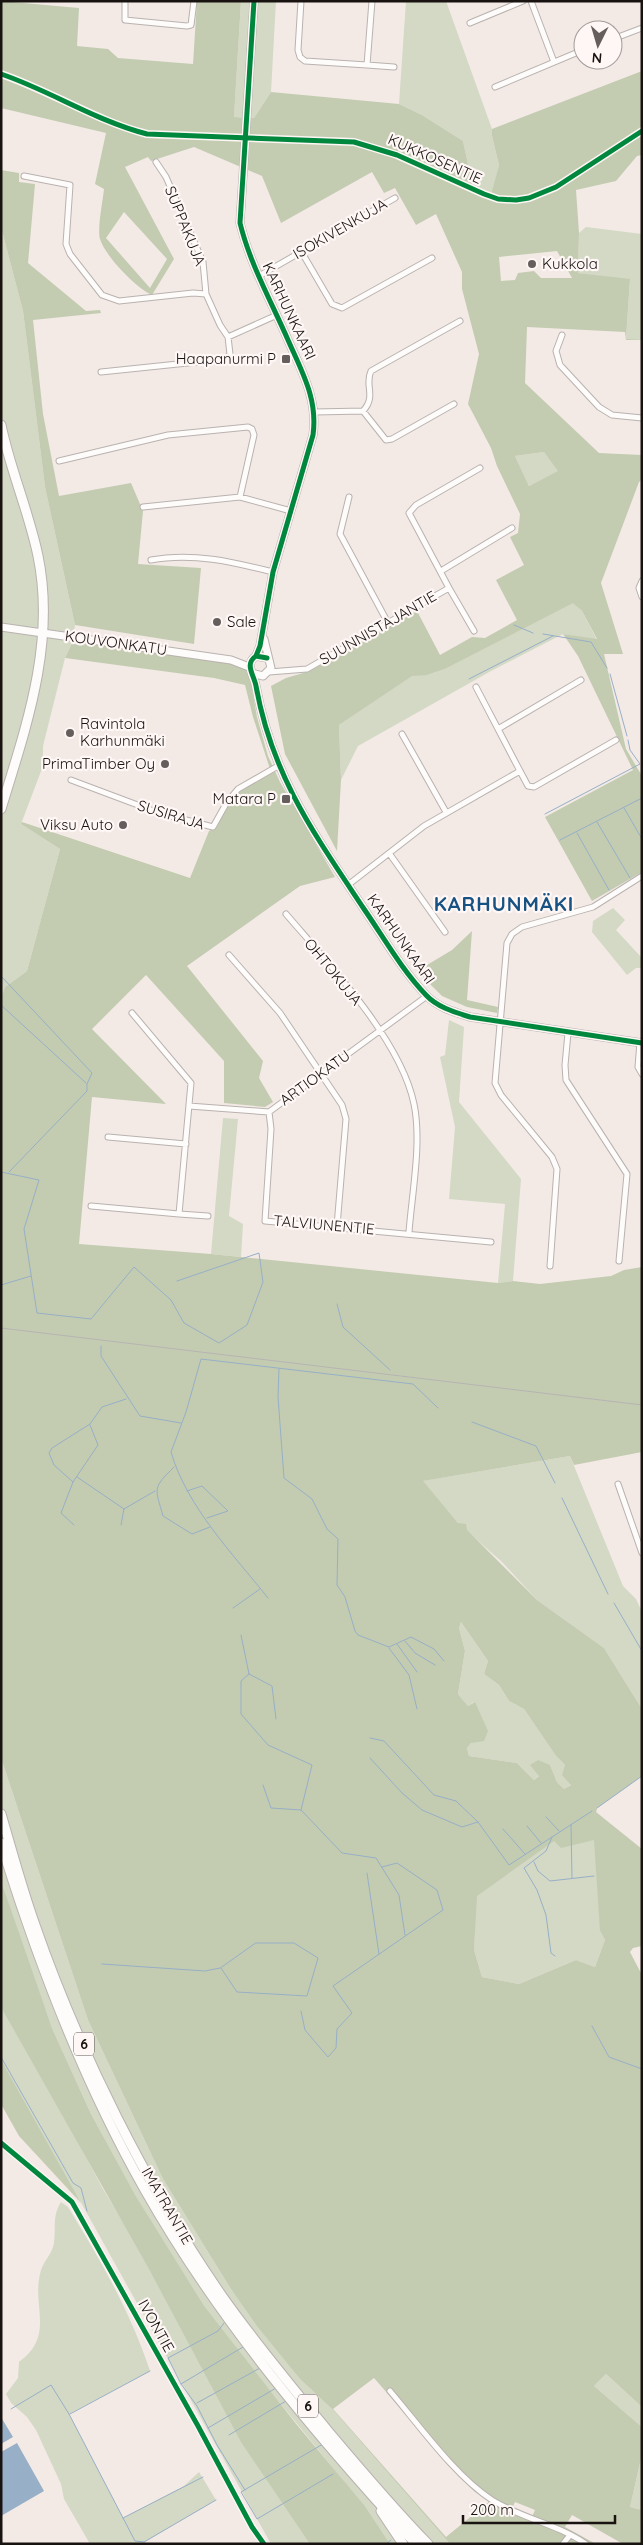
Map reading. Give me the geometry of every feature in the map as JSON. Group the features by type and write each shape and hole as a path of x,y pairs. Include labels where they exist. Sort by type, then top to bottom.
{"highway":[{"path":"1,425 12,471 38,556 44,592 43,633 29,719 1,809"},
{"name":"IMATRANTIE","path":"1,1814 34,1925 72,2019 112,2104 154,2186 199,2261 251,2336 346,2452 428,2544"},
{"name":"IMATRANTIE","path":"1,1843 27,1927 64,2022 145,2190 205,2284 245,2341 375,2499 416,2544"},
{"path":"375,2499 384,2518 403,2544"}],"street":[{"path":"125,1 125,20 187,26 191,25 194,1"},
{"name":"KARHUNKAARI","path":"254,1 240,223 247,251 311,390 315,412 313,435 273,572 260,646 251,670 278,766 310,826 348,885 395,954 427,996 456,1012 499,1023 641,1043"},
{"path":"301,1 298,50 300,57 305,61 394,67"},
{"path":"367,65 372,1"},
{"path":"470,23 523,1"},
{"path":"531,1 554,62"},
{"path":"623,35 642,28"},
{"path":"496,87 573,54"},
{"name":"SUPPAKUJA","path":"156,162 166,177 203,262 206,294 220,325 228,336"},
{"path":"24,176 70,185 66,244 70,254 102,294 119,301 193,293 206,294"},
{"name":"ISOKIVENKUJA","path":"259,276 395,198"},
{"path":"302,251 332,304 342,308 432,258"},
{"path":"101,372 226,359 230,354 228,336 277,314"},
{"path":"363,411 370,399 368,376 371,371 460,321"},
{"path":"562,335 556,351 560,365 599,407 612,416 642,418"},
{"path":"315,412 363,411 386,440 392,439 454,404"},
{"path":"59,461 168,435 236,428 252,429 253,443 240,497"},
{"path":"449,588 409,513 416,506 480,468"},
{"path":"143,507 240,497 291,511"},
{"path":"350,497 340,534 343,544 388,623"},
{"path":"441,571 512,528"},
{"path":"151,560 198,558 236,563 273,572"},
{"path":"642,581 639,588 642,597"},
{"name":"SUUNNISTAJANTIE","path":"269,665 288,671 307,669 449,588 474,631"},
{"name":"KARHUNKAARI","path":"263,625 269,665"},
{"name":"KOUVONKATU","path":"1,627 231,660 255,657 269,665"},
{"name":"KOUVONKATU","path":"231,660 263,676"},
{"path":"263,676 269,665"},
{"name":"KARHUNKAARI","path":"258,698 263,676"},
{"path":"498,729 581,680"},
{"path":"476,687 528,786 534,787 616,740"},
{"path":"402,734 446,812"},
{"name":"SUSIRAJA","path":"71,780 159,812 213,827 227,802 238,789 278,766"},
{"path":"348,885 446,812 520,771"},
{"path":"389,853 445,932"},
{"path":"550,1266 557,1169 552,1157 501,1095 495,1083 506,949 512,934 526,925 593,906 642,876"},
{"name":"OHTOKUJA","path":"286,914 336,972 401,1065 414,1104 416,1147 409,1232"},
{"path":"229,955 280,1013 336,1093 346,1119 337,1226"},
{"name":"ARTIOKATU","path":"189,1106 269,1112 427,996"},
{"path":"132,1013 191,1083 179,1214"},
{"path":"568,1033 565,1065 566,1080 627,1174 619,1261"},
{"path":"641,1043 638,1067 642,1074"},
{"name":"TALVIUNENTIE","path":"269,1112 271,1129 265,1221 409,1232 491,1242"},
{"path":"108,1137 186,1144"},
{"path":"91,1206 208,1216"},
{"path":"618,1484 642,1553"},
{"name":"IVONTIE","path":"1,2143 72,2202 198,2426 252,2527 264,2544"},
{"path":"390,2391 457,2468 484,2494 512,2511 570,2535 586,2544"},
{"path":"563,2544 570,2535"}],"green space":[{"path":"1,1 79,8 77,46 108,49 118,58 193,64 197,1 241,1 234,117 254,118 271,92 399,104 422,115 463,141 473,187 491,195 499,165 492,129 642,71 642,155 637,156 616,181 576,190 579,233 578,273 630,279 626,339 642,340 626,340 625,332 527,327 525,383 599,453 642,455 642,479 639,482 601,583 623,654 604,654 626,749 642,776 642,872 592,901 545,817 633,770 578,656 563,634 597,639 582,611 573,603 445,669 427,675 412,676 339,725 341,780 337,851 285,754 271,686 286,678 310,671 417,611 440,655 472,637 485,638 517,620 496,580 524,565 510,537 518,533 520,514 497,466 491,448 468,404 479,354 462,289 462,272 436,214 416,225 395,188 384,193 372,172 281,223 262,176 194,147 151,161 148,157 125,167 174,259 152,295 138,286 122,271 108,254 100,239 104,189 95,184 106,133 1,108","holes":["124,212 167,259 150,288 106,238","557,251 572,278 541,278 534,271 518,273 515,280 501,281 499,257","544,452 558,471 529,486 515,456"]},
{"path":"241,1 276,1 271,92 254,118 234,117"},
{"path":"406,1 446,1 492,129 499,165 492,195 473,187 463,141 422,115 399,104"},
{"path":"1,170 19,173 19,182 35,184 28,263 86,311 100,310 101,313 33,320 43,414 59,496 131,483 143,511 138,564 201,568 194,644 75,625 45,487 23,311 1,227"},
{"path":"1,227 23,311 45,487 75,625 73,641 65,658 43,746 43,766 21,824 60,849 27,971 5,987 1,998"},
{"path":"586,227 642,234 642,340 626,340 630,280 578,273 579,233"},
{"path":"544,452 559,471 529,486 515,456"},
{"path":"573,602 582,611 597,640 563,634 491,671 358,746 341,780 339,725 412,675 427,675 445,669"},
{"path":"73,641 234,663 245,668 250,677 257,717 268,756 280,782 335,877 300,886 187,966 263,1061 259,1078 273,1102 265,1107 224,1103 224,1061 146,975 92,1029 166,1104 92,1097 79,1244 211,1254 498,1283 513,1281 540,1284 611,1276 624,1270 642,1267 642,1452 574,1465 570,1456 423,1481 458,1523 466,1524 467,1530 537,1600 604,1648 642,1709 642,1776 597,1808 596,1812 642,1849 642,1946 633,1948 630,1952 642,1975 642,2407 606,2374 594,2386 642,2427 642,2454 630,2507 642,2510 642,2544 623,2544 572,2515 565,2527 596,2544 450,2544 332,2409 300,2379 257,2326 229,2286 163,2179 88,2020 1,1758 1,998 5,987 27,971 60,849 21,824 22,822 190,878 209,831 217,827 229,802 240,789 271,772 245,685 214,678 65,658","holes":["461,1622 488,1661 484,1674 499,1685 509,1701 524,1709 556,1756 565,1765 562,1775 571,1785 564,1789 557,1782 550,1765 538,1760 530,1765 539,1776 534,1780 517,1763 469,1756 467,1748 471,1743 484,1741 488,1731 475,1702 468,1706 458,1694 465,1651 459,1628","594,1840 600,1931 605,1940 595,1967 576,1960 519,1984 482,1977 474,1950 477,1896 554,1841 561,1848","374,2378 461,2478 475,2492 490,2501 446,2537 333,2409","515,2502 535,2510 532,2517 512,2509"]},
{"path":"613,908 625,920 616,930 642,958 642,968 636,968 627,975 592,932 593,921"},
{"path":"472,931 467,1000 498,1007 497,1013 467,1007 442,996 417,971 452,950"},
{"path":"449,1020 464,1027 459,1102 521,1179 513,1281 498,1283 505,1204 449,1199 455,1127 440,1057 445,1055"},
{"path":"223,1118 238,1119 229,1216 243,1224 241,1257 211,1254"},
{"path":"570,1456 623,1586 636,1599 642,1612 642,1709 604,1648 537,1600 502,1562 458,1523 422,1481"},
{"path":"461,1622 488,1661 484,1674 499,1685 509,1701 524,1709 556,1756 565,1765 572,1784 564,1789 557,1782 550,1765 534,1780 517,1763 469,1756 467,1748 471,1743 474,1702 468,1706 458,1694 465,1651 459,1628"},
{"path":"1,1758 88,2020 163,2179 229,2286 300,2379 332,2409 450,2544 390,2544 358,2498 311,2544 271,2544 79,2199 1,2085 1,1999 103,2189 135,2242 179,2267 134,2195 91,2114 52,2028 16,1929 1,1880","holes":["267,2387 346,2484 239,2438"]},
{"path":"630,1784 597,1808 596,1813 602,1817 600,1931 605,1940 595,1967 576,1960 519,1984 482,1977 474,1950 476,1896 510,1871 479,1796"},
{"path":"1,1881 52,2028 91,2114 135,2195 204,2306 297,2425 364,2505 390,2544 310,2544 241,2442 149,2269 1,2007"},
{"path":"1,2060 81,2203 19,2136 1,2104"},
{"path":"61,2202 68,2207 114,2287 134,2328 150,2371 69,2414 123,2518 184,2486 199,2472 216,2500 145,2542 145,2544 90,2544 64,2499 61,2484 36,2430 27,2417 11,2403 6,2394 18,2378 19,2362 30,2352 36,2342 40,2321 38,2286 40,2274 53,2247 55,2217"},
{"path":"606,2374 642,2407 642,2427 594,2386"},
{"path":"642,2454 642,2510 630,2507"}],"water":[{"path":"1,2417 13,2437 1,2444"},
{"path":"17,2443 44,2491 1,2516 1,2452"}],"waterway":[{"path":"514,625 533,633"},
{"path":"543,634 591,642 607,668"},
{"path":"469,679 553,636"},
{"path":"610,674 627,736"},
{"path":"545,814 640,764 630,750 628,740"},
{"path":"560,840 642,798"},
{"path":"624,808 642,839"},
{"path":"597,822 630,878"},
{"path":"577,833 609,890"},
{"path":"1,976 92,1073 87,1084 87,1091 9,1172"},
{"path":"1,1005 86,1083"},
{"path":"1,1172 39,1180 24,1229 37,1313 91,1319 134,1267 171,1300 184,1323 219,1343 247,1325 263,1282 259,1253 177,1281"},
{"path":"1,1285 31,1276"},
{"path":"337,1304 343,1327 390,1370"},
{"path":"101,1346 101,1356 140,1416 181,1423"},
{"path":"268,1598 199,1511 178,1472 171,1452 186,1412 201,1359 413,1384 438,1408"},
{"path":"279,1369 278,1397 284,1478 312,1499 327,1529 338,1539 337,1585 345,1597 355,1631 358,1635 389,1647 411,1637 434,1649 444,1661"},
{"path":"73,1482 54,1465 49,1453 52,1448 90,1424 102,1407 126,1399"},
{"path":"472,1422 536,1446 555,1483"},
{"path":"74,1525 61,1513 73,1482 98,1445 90,1425"},
{"path":"174,1467 162,1480 157,1489 163,1516 192,1534 210,1527"},
{"path":"77,1477 124,1509"},
{"path":"187,1491 202,1486 228,1511 207,1518"},
{"path":"124,1509 155,1491"},
{"path":"562,1498 608,1594"},
{"path":"121,1525 124,1509"},
{"path":"233,1608 260,1589"},
{"path":"614,1603 642,1651"},
{"path":"241,1635 249,1674 272,1686 276,1719"},
{"path":"405,1641 415,1653 435,1665"},
{"path":"397,1644 417,1672"},
{"path":"389,1648 409,1675 417,1709"},
{"path":"249,1674 241,1681 241,1714 268,1745 312,1765 301,1810"},
{"path":"370,1738 384,1741 434,1795 456,1801 478,1822 509,1865 592,1811"},
{"path":"370,1758 402,1793 422,1810 462,1827 478,1822"},
{"path":"597,1808 642,1776"},
{"path":"263,1785 271,1808 301,1810 342,1853 376,1858 399,1895 405,1935"},
{"path":"546,1817 559,1831"},
{"path":"571,1825 572,1878"},
{"path":"527,1826 541,1843"},
{"path":"503,1829 525,1854"},
{"path":"552,1837 546,1851 524,1868 537,1890 546,1915 551,1953 555,1956"},
{"path":"534,1862 538,1871 550,1881 594,1876"},
{"path":"301,2011 305,2030 328,2057 336,2048 337,2029 352,2013 333,1986 443,1910 437,1890 397,1863 382,1867"},
{"path":"367,1873 379,1954"},
{"path":"256,1943 294,1943 318,1958 307,1996 237,1992 221,1968 256,1943"},
{"path":"102,1964 205,1971 220,1968"},
{"path":"592,2026 609,2057 642,2069"},
{"path":"1,2057 73,2183 81,2188 87,2211"},
{"path":"224,2323 218,2331 168,2358 181,2384 197,2406 217,2445 245,2490"},
{"path":"181,2384 243,2347"},
{"path":"197,2403 260,2368"},
{"path":"70,2414 150,2371"},
{"path":"11,2409 51,2385 69,2414 135,2541 144,2542 216,2500"},
{"path":"208,2428 276,2388"},
{"path":"229,2435 286,2401"},
{"path":"323,2444 241,2492 257,2519 333,2474"},
{"path":"123,2518 203,2477"},
{"path":"386,2544 391,2540"}],"railway":[{"path":"1,1328 642,1405"}],"cycle path":[{"path":"254,1 240,223 255,268 308,386 314,422 313,435 273,572 260,646 256,656"},
{"name":"KUKKOSENTIE","path":"1,74 110,122 147,134 354,142 397,155 498,199 516,200 529,198 556,187 642,131"},
{"path":"267,658 256,656 252,659 250,666 263,718 284,777 329,856 401,964 426,995 441,1006 470,1017 642,1043"},
{"path":"1,2143 72,2202 198,2426 252,2527 264,2544"}],"place":[{"name":"Kukkola","path":"532,264"},
{"name":"Haapanurmi P","path":"286,359"},
{"name":"Sale","path":"217,622"},
{"name":"Ravintola Karhunmäki","path":"70,733"},
{"name":"PrimaTimber Oy","path":"165,764"},
{"name":"Matara P","path":"286,799"},
{"name":"Viksu Auto","path":"123,825"}],"district":[{"name":"KARHUNMÄKI","path":"504,904"}]}
